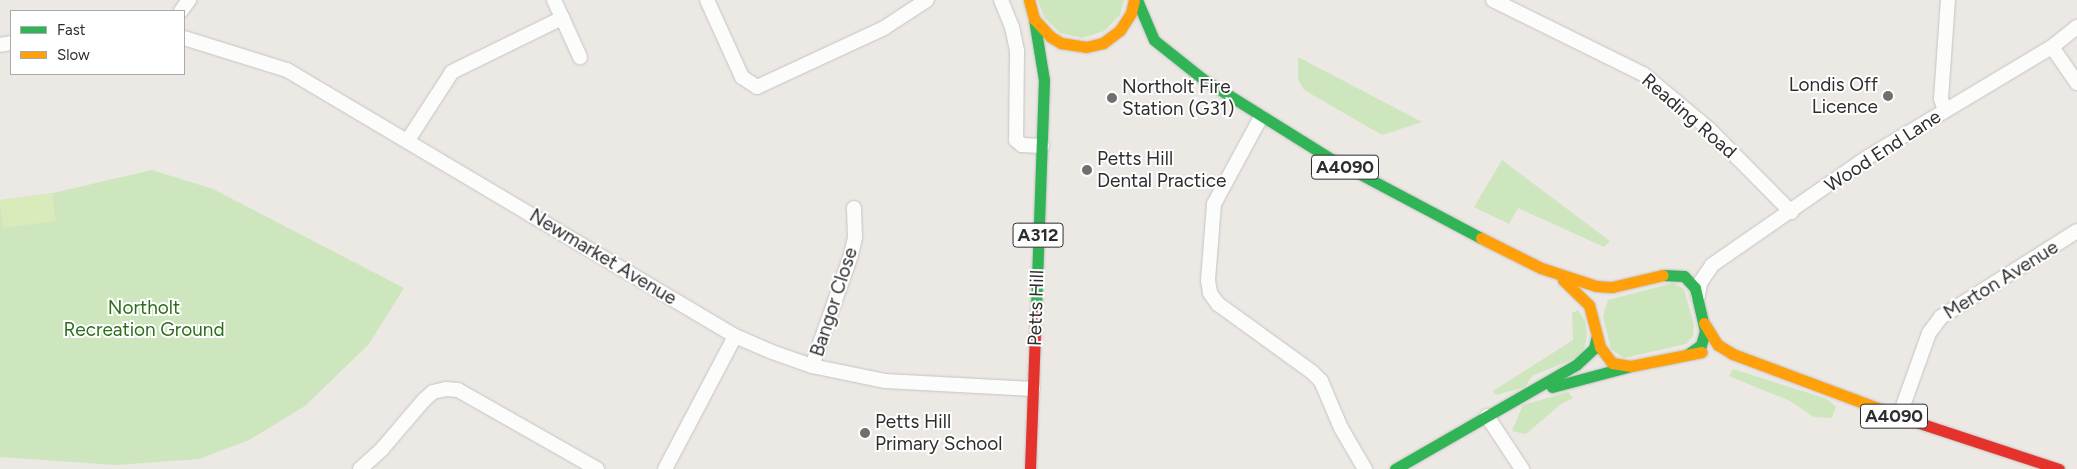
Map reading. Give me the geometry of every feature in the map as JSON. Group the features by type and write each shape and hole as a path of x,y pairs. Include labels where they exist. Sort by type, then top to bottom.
{"main road":[{"path":"1103,43 1126,22 1135,0"},
{"name":"A4090","path":"1135,0 1144,24 1161,46"},
{"path":"1028,2 1034,19 1050,37 1061,43 1086,47"},
{"name":"Petts Hill","path":"1030,469 1044,80 1034,19"},
{"name":"A4090","path":"1103,43 1132,36 1161,46 1262,117 1389,191 1541,268 1584,297 1592,313"},
{"name":"Petts Hill","path":"1044,80 1060,56 1103,43"},
{"name":"A4090","path":"1541,268 1579,281 1612,287"},
{"path":"1531,393 1631,366 1688,354 1701,346 1705,331 1698,296 1695,288 1684,276 1667,274 1612,287 1598,293 1592,313 1604,356 1612,363 1631,366"},
{"name":"A4090","path":"1704,323 1718,345 1733,354 1899,417 2059,469"},
{"path":"1395,469 1531,393 1583,360 1594,348 1597,336"},
{"name":"A4090","path":"1688,354 1715,351 1733,354"}],"street":[{"path":"554,0 580,57"},
{"path":"707,0 742,77 757,87 884,28 927,0"},
{"path":"1001,0 1012,27 1017,51 1016,140 1022,145 1042,146"},
{"name":"Reading Road","path":"1493,0 1643,74 1709,129 1791,212"},
{"path":"1945,110 1941,99 1948,0"},
{"path":"408,140 452,72 562,18"},
{"name":"Wood End Lane","path":"1698,296 1703,276 1719,260 1868,157 2052,47 2077,27"},
{"name":"Newmarket Avenue","path":"185,38 287,70 408,140 735,336 812,366 885,381 1033,389"},
{"path":"2052,47 2077,83"},
{"path":"1262,117 1214,204 1208,280 1210,293 1218,304 1316,376 1365,469"},
{"name":"Bangor Close","path":"812,366 851,255 855,237 854,208"},
{"name":"Merton Avenue","path":"1899,417 1929,333 1940,317 2077,231"},
{"name":"Wood End Lane","path":"1667,274 1719,260"},
{"path":"665,469 735,336"},
{"path":"360,469 382,449 424,400 433,392 446,389 458,390 597,469"},
{"path":"1487,416 1522,469"}],"green space":[{"path":"1038,0 1124,0 1120,15 1104,31 1082,38 1060,33 1044,17"},
{"path":"1298,57 1422,122 1382,135 1304,90 1298,79"},
{"path":"1502,160 1610,241 1604,247 1518,208 1509,224 1474,207"},
{"name":"Northolt Recreation Ground","path":"152,170 213,189 404,288 369,344 305,406 249,440 199,459 116,465 0,457 0,200 53,193"},
{"path":"52,193 56,221 3,228 0,200"},
{"path":"1673,283 1684,289 1694,325 1693,336 1686,344 1624,358 1611,349 1603,316 1608,300"},
{"path":"1578,310 1585,321 1587,336 1584,350 1576,358 1532,376 1525,387 1496,395 1493,391 1573,340 1572,313"},
{"path":"1733,369 1827,399 1836,407 1832,418 1814,417 1790,401 1729,376"},
{"path":"1568,392 1573,398 1561,404 1526,434 1512,431 1523,405"}],"traffic: fast":[{"path":"1137,0 1154,40 1203,79 1326,156 1481,238"},
{"path":"1034,19 1044,80 1036,308"},
{"path":"1663,275 1684,276 1695,288 1705,331 1701,345 1688,354"},
{"path":"1395,469 1576,365 1594,348 1597,336"},
{"path":"1552,387 1631,366"}],"traffic: slow":[{"path":"1029,0 1034,19 1051,37 1061,43 1086,47 1103,43 1120,30 1131,13 1134,0"},
{"path":"1481,238 1541,268 1596,286 1612,287 1663,275"},
{"path":"1563,280 1589,305 1600,347 1612,363 1631,366 1702,352"},
{"path":"1704,323 1718,345 1733,354 1904,418"}],"traffic: jam":[{"path":"1030,469 1036,308"},
{"path":"1904,418 2059,469"}],"place":[{"name":"Londis Off Licence","path":"1888,96"},
{"name":"Northolt Fire Station (G31)","path":"1112,98"},
{"name":"Petts Hill Dental Practice","path":"1087,170"},
{"name":"Petts Hill Primary School","path":"865,433"}]}
